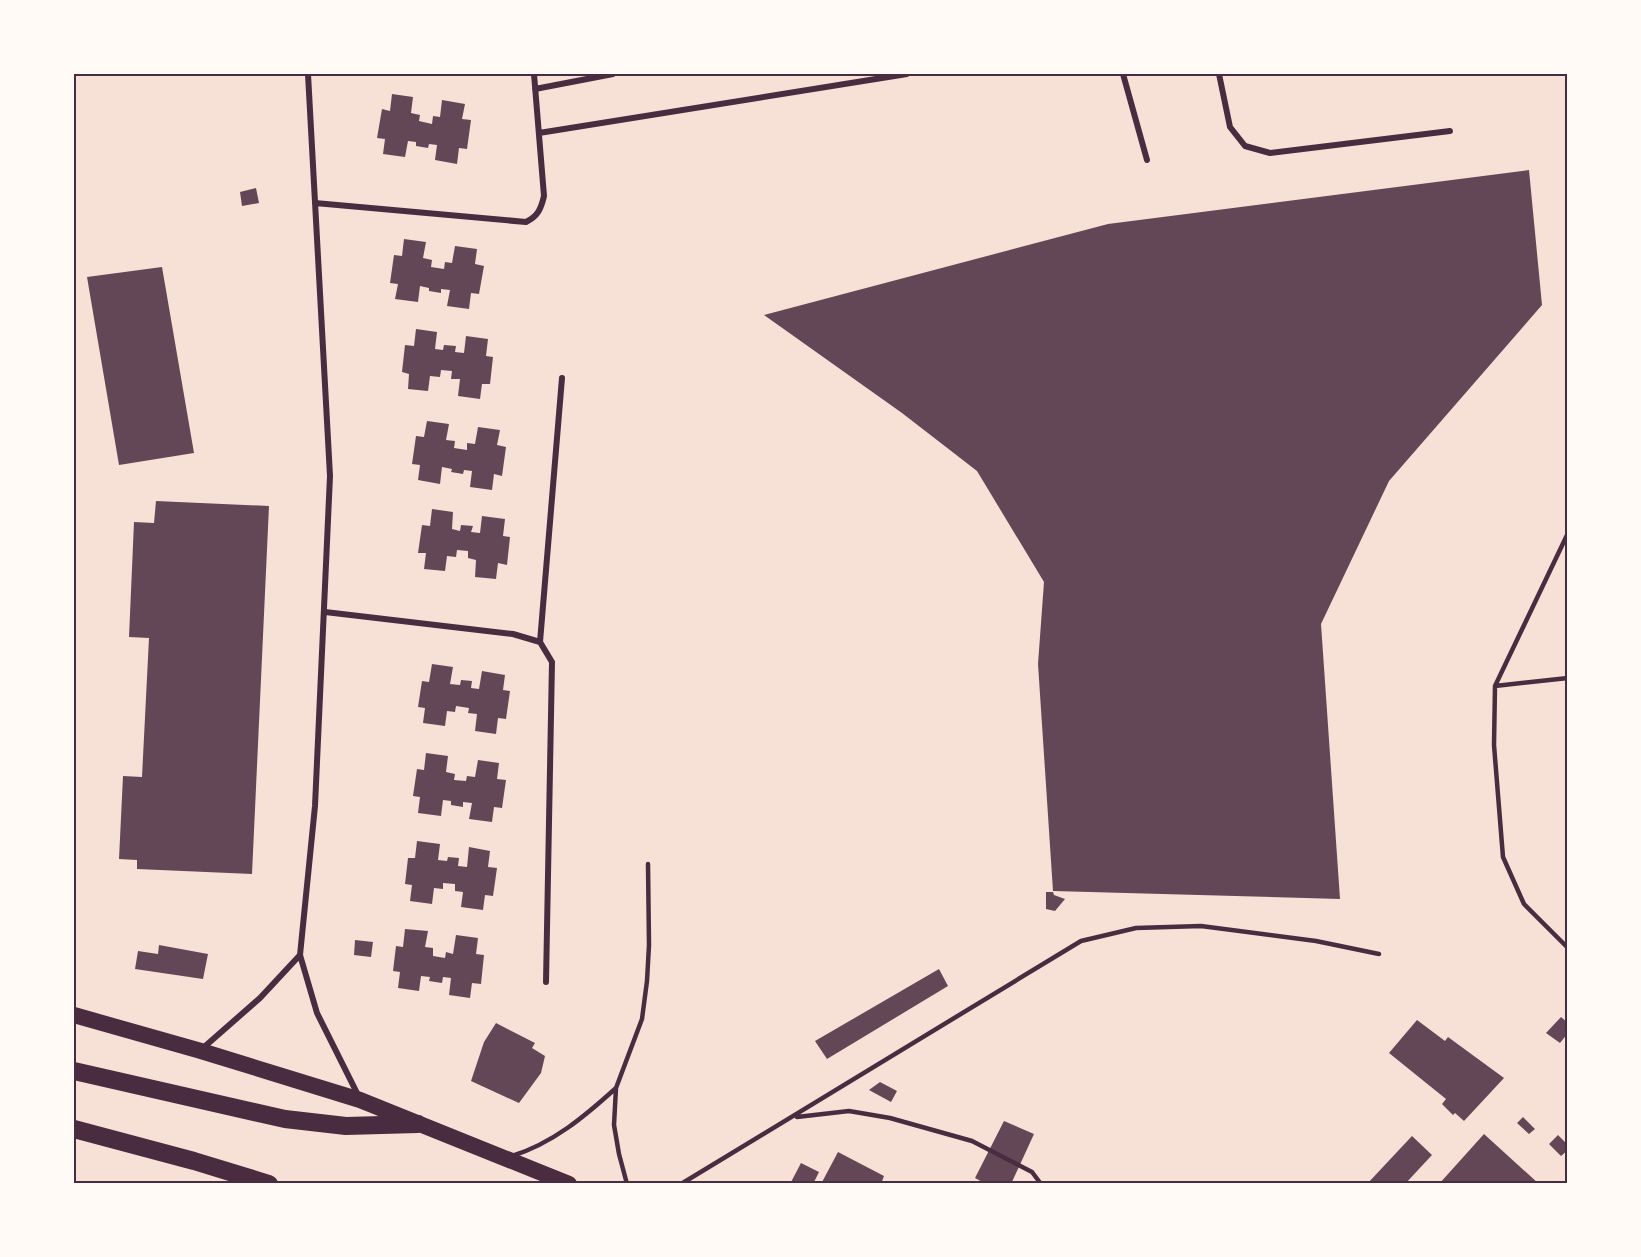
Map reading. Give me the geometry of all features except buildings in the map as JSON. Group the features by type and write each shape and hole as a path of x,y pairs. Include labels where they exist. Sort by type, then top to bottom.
{"highway":[{"path":"74,1015 360,1100 569,1184"},
{"path":"74,1071 285,1119 346,1126 418,1124"},
{"path":"74,1129 269,1184"}],"street":[{"path":"308,74 330,476 315,806 300,956 317,1013 360,1100"},
{"path":"315,203 526,222 536,217 542,206 543,196 534,74"},
{"path":"535,89 613,74"},
{"path":"538,134 907,74"},
{"path":"1123,74 1148,160"},
{"path":"1219,74 1230,127 1245,146 1270,153 1450,131"},
{"path":"546,982 552,662 540,642 562,378"},
{"path":"325,612 513,634 540,642"},
{"path":"201,1051 260,998 300,956"}],"lane":[{"path":"1568,533 1495,686 1494,745 1503,857 1524,904 1568,948"},
{"path":"1495,686 1568,678"},
{"path":"627,1184 614,1125 616,1088 642,1019 649,945 648,864"},
{"path":"681,1184 1081,941 1136,928 1201,926 1316,941 1379,954"},
{"path":"506,1158 536,1148 559,1135 588,1114 616,1088"},
{"path":"793,1118 849,1111 890,1118 972,1141 1032,1172 1041,1184"}]}
